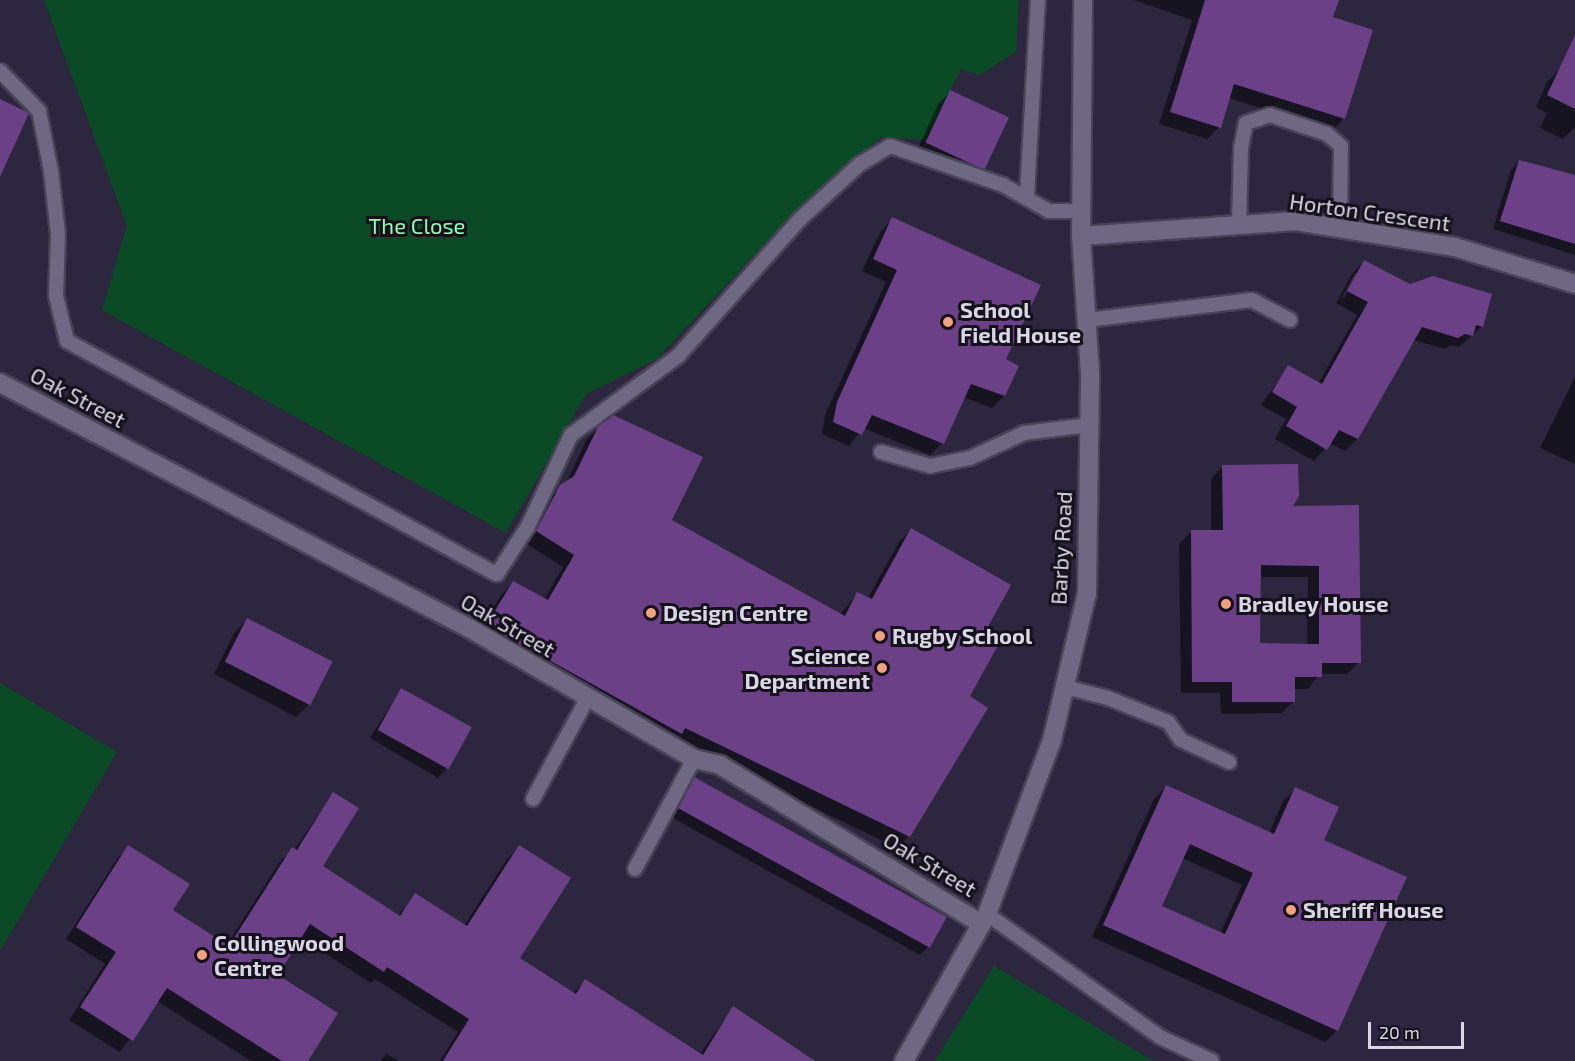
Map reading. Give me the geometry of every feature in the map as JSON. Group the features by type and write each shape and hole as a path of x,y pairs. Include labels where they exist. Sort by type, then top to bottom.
{"street":[{"name":"Barby Road","path":"904,1061 985,919 1052,740 1087,593 1090,425 1082,236 1083,0"},
{"name":"Horton Crescent","path":"1082,236 1296,221 1455,247 1575,284"},
{"name":"Oak Street","path":"0,383 469,628 587,699 694,759 720,765 985,919"}],"lane":[{"path":"1027,195 1038,0"},
{"path":"0,71 39,111 51,171 58,234 56,296 67,341 497,574 528,526 571,435 678,356 798,220 860,164 890,146 1027,195 1049,211 1082,211"},
{"path":"1239,225 1240,148 1246,123 1270,115 1327,134 1341,146 1340,228"},
{"path":"1087,320 1252,300 1290,320"},
{"path":"881,452 930,466 970,458 1024,434 1090,425"},
{"path":"1065,687 1108,698 1168,722 1181,740 1229,762"},
{"path":"533,799 587,699"},
{"path":"635,869 694,759"},
{"path":"985,919 1160,1037 1212,1061"}],"green space":[{"name":"The Close","path":"44,0 1019,0 1016,52 980,75 961,69 925,140 881,137 800,206 657,359 586,394 506,533 102,310 127,226"},
{"path":"0,683 117,752 0,951"},
{"path":"994,966 1153,1061 935,1061"}],"building":[{"path":"1205,0 1339,0 1333,17 1373,30 1345,119 1234,84 1221,128 1170,112"},
{"path":"1575,35 1575,109 1547,95"},
{"path":"950,90 1009,117 984,170 925,143"},
{"path":"0,99 29,113 0,177"},
{"path":"1519,160 1575,175 1575,244 1500,221"},
{"name":"School Field House","path":"892,217 1041,285 1006,359 1019,366 1005,396 971,384 944,444 872,415 862,435 833,422 837,402 897,270 873,259"},
{"path":"1364,260 1410,284 1433,276 1492,294 1483,327 1476,325 1473,336 1465,334 1458,338 1422,327 1358,439 1339,430 1327,450 1286,426 1297,407 1272,392 1288,365 1322,384 1368,302 1347,291"},
{"path":"613,415 703,457 672,520 845,616 857,592 872,599 911,528 1011,585 985,632 1001,640 970,696 988,708 910,837 685,728 682,734 486,625 513,581 548,600 574,555 536,531 560,485 574,476 599,425"},
{"name":"Bradley House","path":"1298,464 1299,496 1293,506 1359,505 1361,663 1322,663 1322,677 1295,677 1295,702 1232,702 1232,682 1192,682 1191,530 1223,530 1222,465","holes":["1261,565 1319,566 1319,644 1260,643"]},
{"path":"247,618 333,662 310,705 225,662"},
{"path":"401,688 472,727 449,769 378,730"},
{"path":"694,777 947,917 930,948 677,808"},
{"name":"Sheriff House","path":"1166,785 1274,834 1295,787 1339,807 1324,840 1407,877 1338,1031 1103,925","holes":["1190,844 1253,873 1225,934 1162,906"]},
{"name":"Collingwood Centre","path":"333,792 359,808 323,866 400,916 415,893 467,926 519,845 571,878 520,958 576,994 585,979 703,1055 733,1006 815,1061 443,1061 469,1019 387,967 384,972 310,924 278,975 338,1013 308,1061 282,1061 167,988 133,1041 80,1007 116,952 76,927 128,845 190,884 173,910 229,946 292,847 297,850"}],"place":[{"name":"School Field House","path":"948,322"},
{"name":"Bradley House","path":"1226,604"},
{"name":"Design Centre","path":"651,613"},
{"name":"Rugby School","path":"880,636"},
{"name":"Science Department","path":"882,668"},
{"name":"Sheriff House","path":"1291,910"},
{"name":"Collingwood Centre","path":"202,955"}]}
